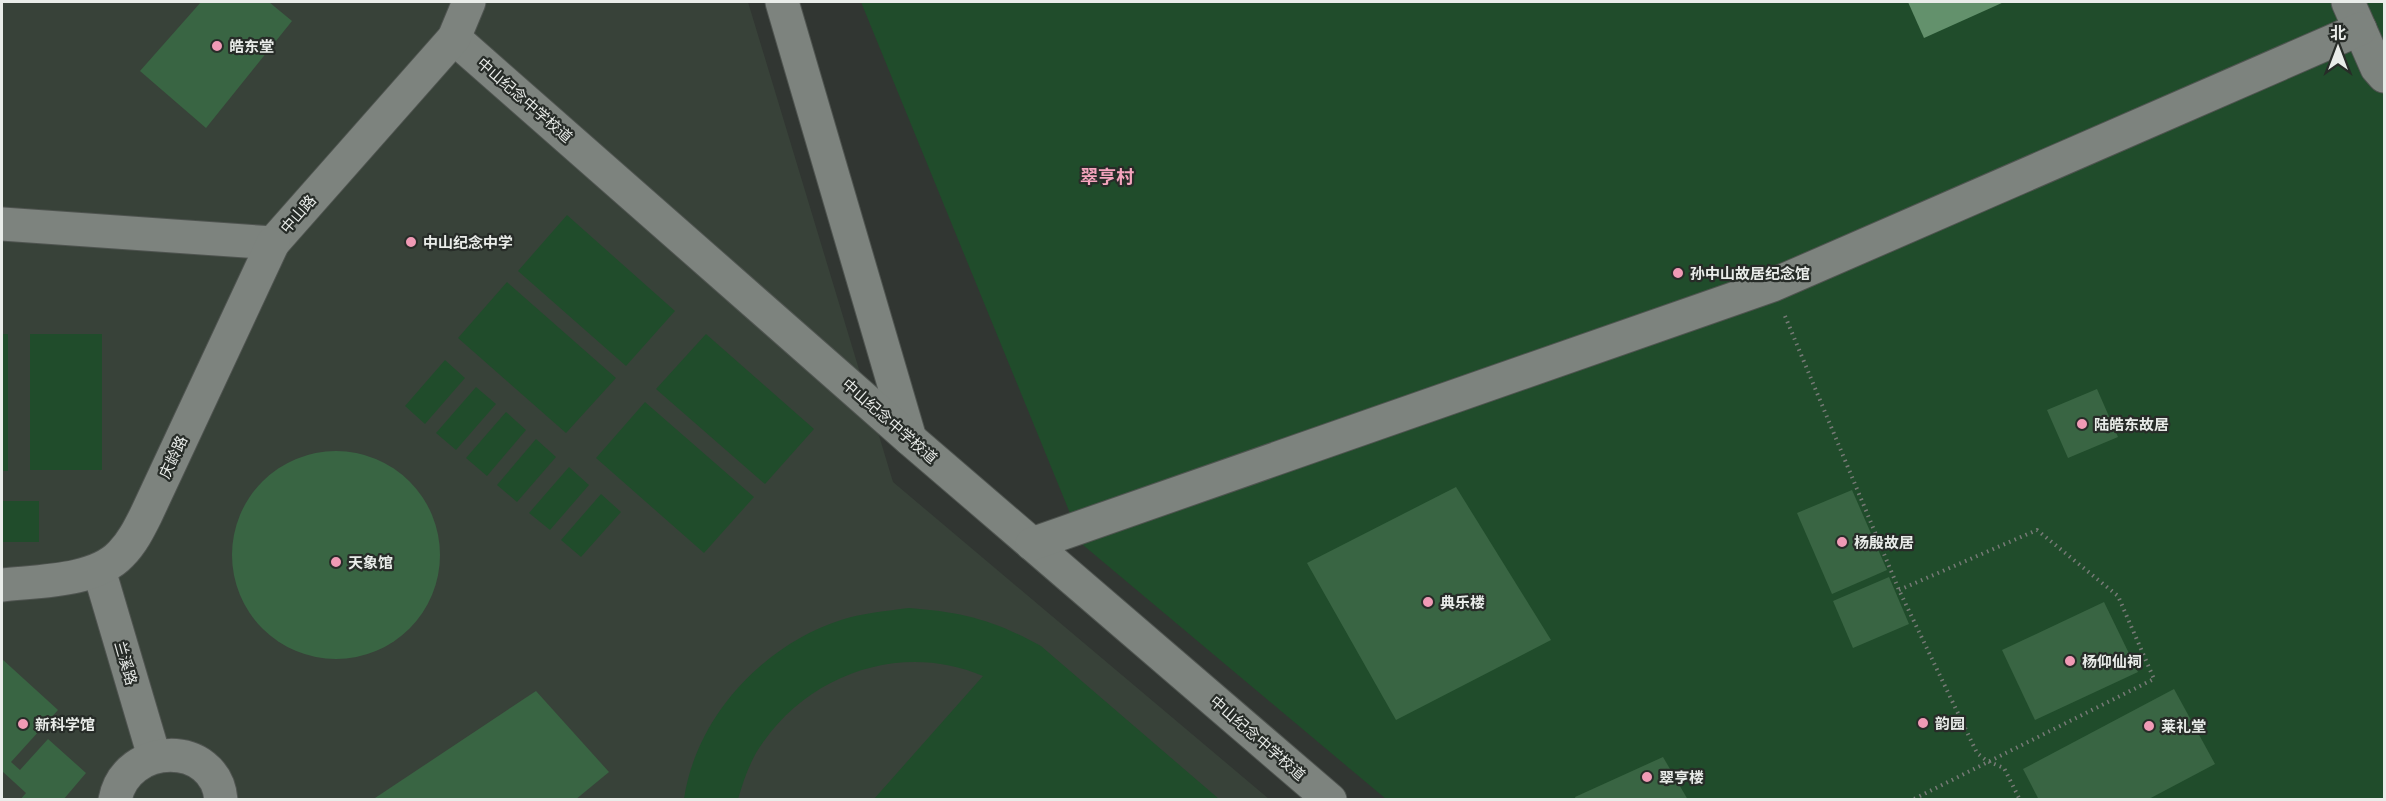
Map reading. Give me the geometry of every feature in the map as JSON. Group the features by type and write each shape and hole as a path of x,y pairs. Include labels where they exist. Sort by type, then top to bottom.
{"street":[{"name":"中山路","path":"2,224 273,243 454,38 469,2"},
{"path":"783,2 910,439"},
{"path":"1032,544 1773,285 2354,15 2377,68 2385,76"},
{"name":"中山纪念中学校道","path":"454,38 910,439 1330,800"},
{"name":"庆龄路","path":"2,585 76,576 99,570 122,554 138,530 273,243"},
{"name":"兰溪路","path":"99,570 154,756"},
{"path":"115,800 117,789 126,774 138,763 154,756 170,754 187,757 202,766 214,778 221,800"}],"path":[{"path":"1773,285 1824,414 1899,590 1977,753 1987,761 2004,768 2020,800"},
{"path":"1899,590 2037,530 2118,596 2154,679 1912,800"}],"shaded area":[{"name":"中山纪念中学","path":"2,2 748,2 893,482 1269,799 2,800"},
{"name":"孙中山故居纪念馆","path":"861,2 2384,2 2384,799 1386,799 1083,545"},
{"path":"1908,2 2004,2 1924,38"},
{"path":"567,215 675,311 626,366 518,271"},
{"path":"507,282 616,378 566,433 458,338"},
{"path":"2,334 8,334 8,471 2,471"},
{"path":"30,334 102,334 102,470 30,470"},
{"path":"706,334 814,429 765,484 656,389"},
{"path":"445,360 465,378 425,424 405,406"},
{"path":"476,387 496,404 456,450 436,433"},
{"path":"645,402 754,497 704,553 596,458"},
{"path":"506,412 526,430 487,476 466,458"},
{"path":"536,439 556,457 517,502 497,485"},
{"path":"569,467 589,485 550,530 529,513"},
{"path":"601,494 621,512 581,557 561,540"},
{"path":"2,501 39,501 39,542 2,542"},
{"path":"909,608 945,612 977,619 1008,630 1041,646 1219,799 874,799 983,676 953,666 922,662 892,663 862,670 834,681 808,697 784,717 764,741 745,776 738,799 684,799 691,769 718,713 760,666 785,647 841,620"}],"building":[{"name":"皓东堂","path":"201,2 269,2 292,21 206,128 140,71"},
{"name":"陆皓东故居","path":"2097,389 2118,437 2068,458 2047,410"},
{"name":"天象馆","path":"326,451 346,451 366,455 385,463 410,481 423,497 432,515 440,545 436,585 432,595 423,613 410,629 394,642 366,655 346,659 326,659 306,655 287,647 270,636 255,621 236,585 232,565 232,545 236,525 244,506 255,489 270,474 306,455"},
{"name":"典乐楼","path":"1456,487 1551,640 1396,720 1307,563"},
{"name":"杨殷故居","path":"1852,490 1887,570 1832,594 1797,513"},
{"name":"杨殷故居","path":"1889,577 1909,624 1853,648 1833,601"},
{"name":"杨仰仙祠","path":"2104,602 2138,672 2035,720 2002,650"},
{"name":"新科学馆","path":"2,659 58,710 11,762 20,770 48,739 86,773 63,800 20,800 26,793 2,771"},
{"name":"莱礼堂","path":"2174,689 2215,764 2147,800 2039,800 2023,769"},
{"path":"536,691 609,772 575,800 372,800"},
{"name":"翠亨楼","path":"1663,757 1688,800 1576,800 1575,797"}],"place":[{"name":"皓东堂","path":"217,46"},
{"name":"中山纪念中学","path":"411,242"},
{"name":"孙中山故居纪念馆","path":"1678,273"},
{"name":"陆皓东故居","path":"2082,424"},
{"name":"杨殷故居","path":"1842,542"},
{"name":"天象馆","path":"336,562"},
{"name":"典乐楼","path":"1428,602"},
{"name":"杨仰仙祠","path":"2070,661"},
{"name":"韵园","path":"1923,723"},
{"name":"新科学馆","path":"23,724"},
{"name":"莱礼堂","path":"2149,726"},
{"name":"翠亨楼","path":"1647,777"}],"district":[{"name":"翠亨村","path":"1107,177"}]}
